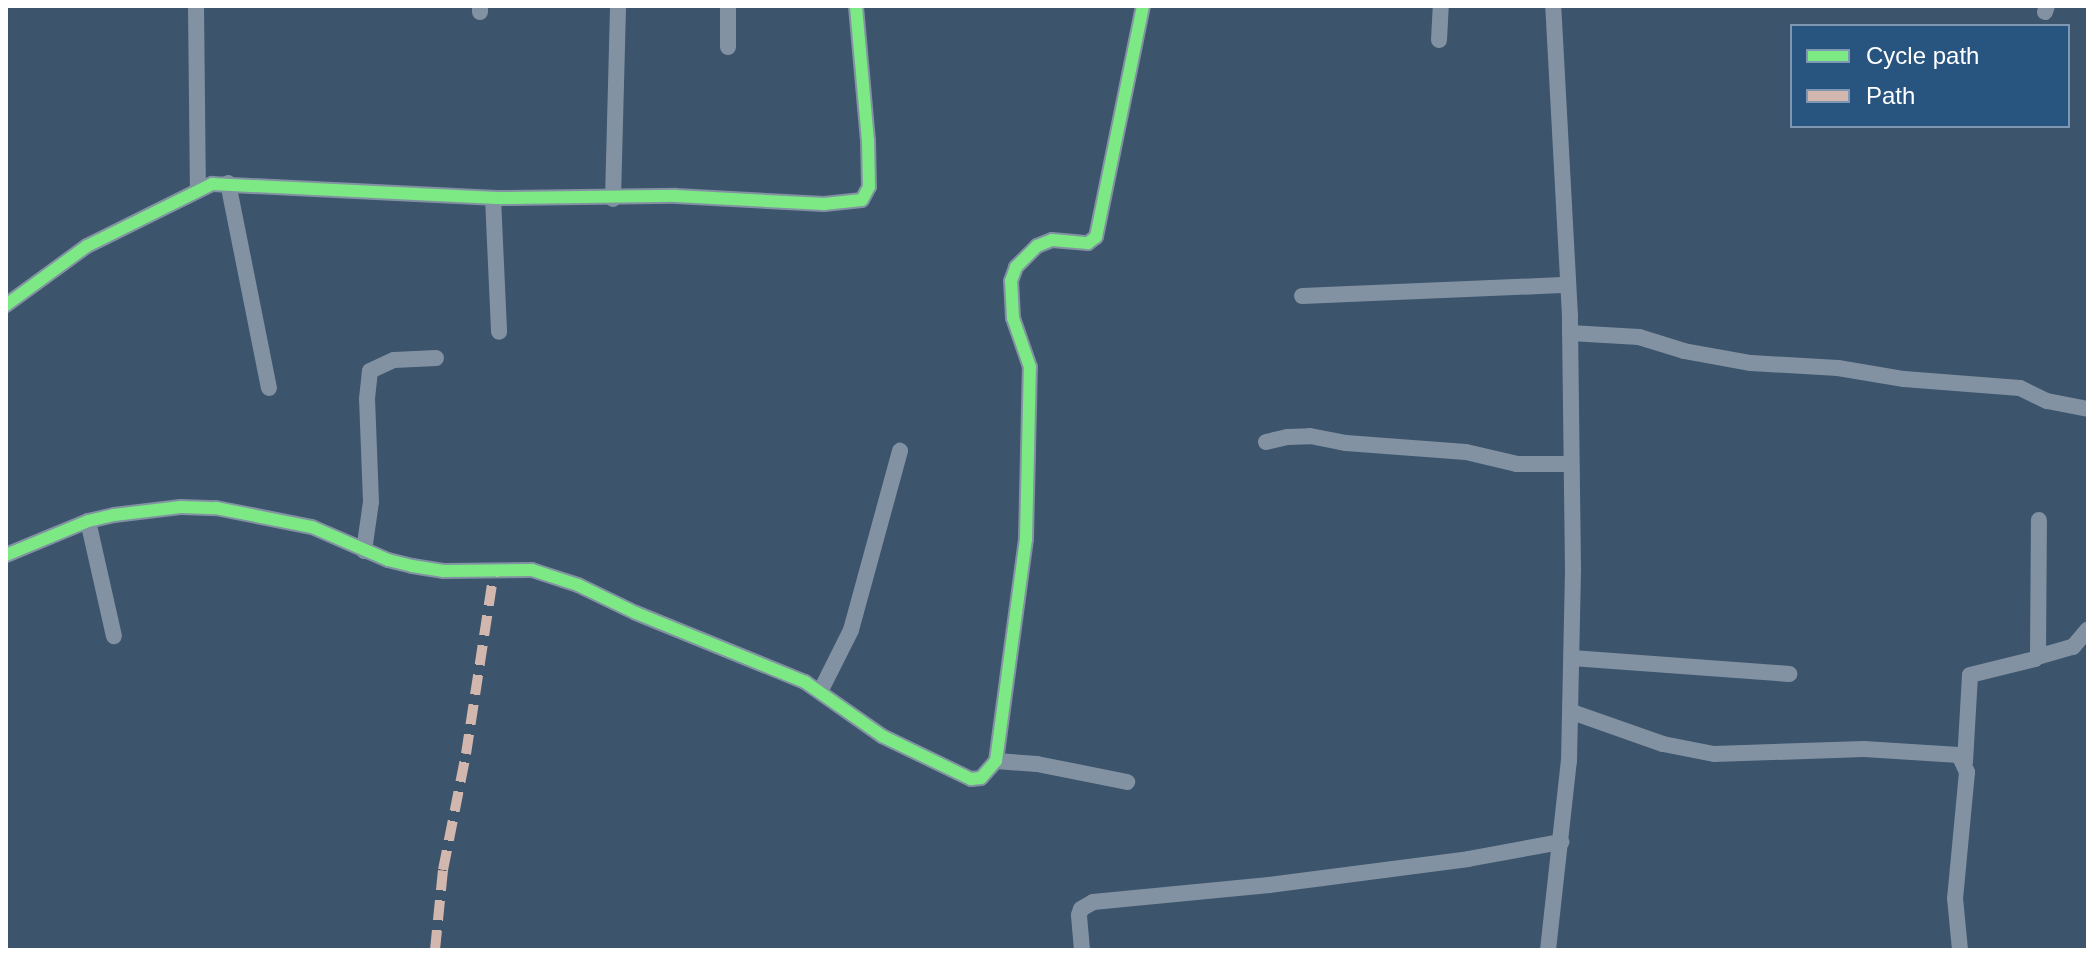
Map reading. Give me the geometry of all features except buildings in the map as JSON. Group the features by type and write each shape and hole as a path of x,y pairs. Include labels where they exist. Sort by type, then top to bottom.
{"street":[{"path":"196,6 198,189"},
{"path":"613,199 618,6"},
{"path":"728,6 728,47"},
{"path":"6,305 87,246 198,189 228,183 493,198 676,196 824,204 862,200 869,187 868,141 856,6"},
{"path":"6,555 88,521 144,511 216,508 298,523 388,560 444,571 518,570 553,575 821,690 882,736 971,779 978,779 989,773 996,761 1026,539 1030,367 1013,318 1011,281 1016,267 1037,246 1052,240 1088,243 1096,237 1143,6"},
{"path":"1439,40 1441,6"},
{"path":"1548,950 1572,712 1570,333 1553,6"},
{"path":"228,183 269,388"},
{"path":"493,198 499,332"},
{"path":"1302,296 1568,285"},
{"path":"1570,333 1639,337 1684,351 1751,363 1838,368 1919,381 2020,388 2047,401 2088,409"},
{"path":"364,551 371,502 367,399 370,371 394,360 436,358"},
{"path":"1266,442 1310,436 1346,443 1466,452 1517,464 1571,464"},
{"path":"821,690 851,630 900,451"},
{"path":"2037,657 2039,520"},
{"path":"88,521 114,636"},
{"path":"1960,950 1955,898 1970,675 2073,647 2088,629"},
{"path":"1572,658 1789,674"},
{"path":"1572,712 1663,744 1714,754 1796,749 1912,750 1959,755 1965,762"},
{"path":"996,761 1037,764 1127,782"},
{"path":"1082,950 1079,915 1081,909 1093,902 1269,885 1468,859 1561,842"}],"marked path":[{"path":"435,950 443,870 466,754 494,570"}],"cycle path":[{"path":"6,305 87,246 212,184 502,198 676,196 824,204 862,200 869,187 868,141 856,6"},
{"path":"6,555 88,521 181,507 216,508 312,527 388,560 412,566 444,571 532,570 578,585 636,613 805,682 882,736 971,779 981,778 996,761 1026,539 1030,367 1013,318 1011,281 1016,267 1037,246 1052,240 1088,243 1096,237 1143,6"}]}
